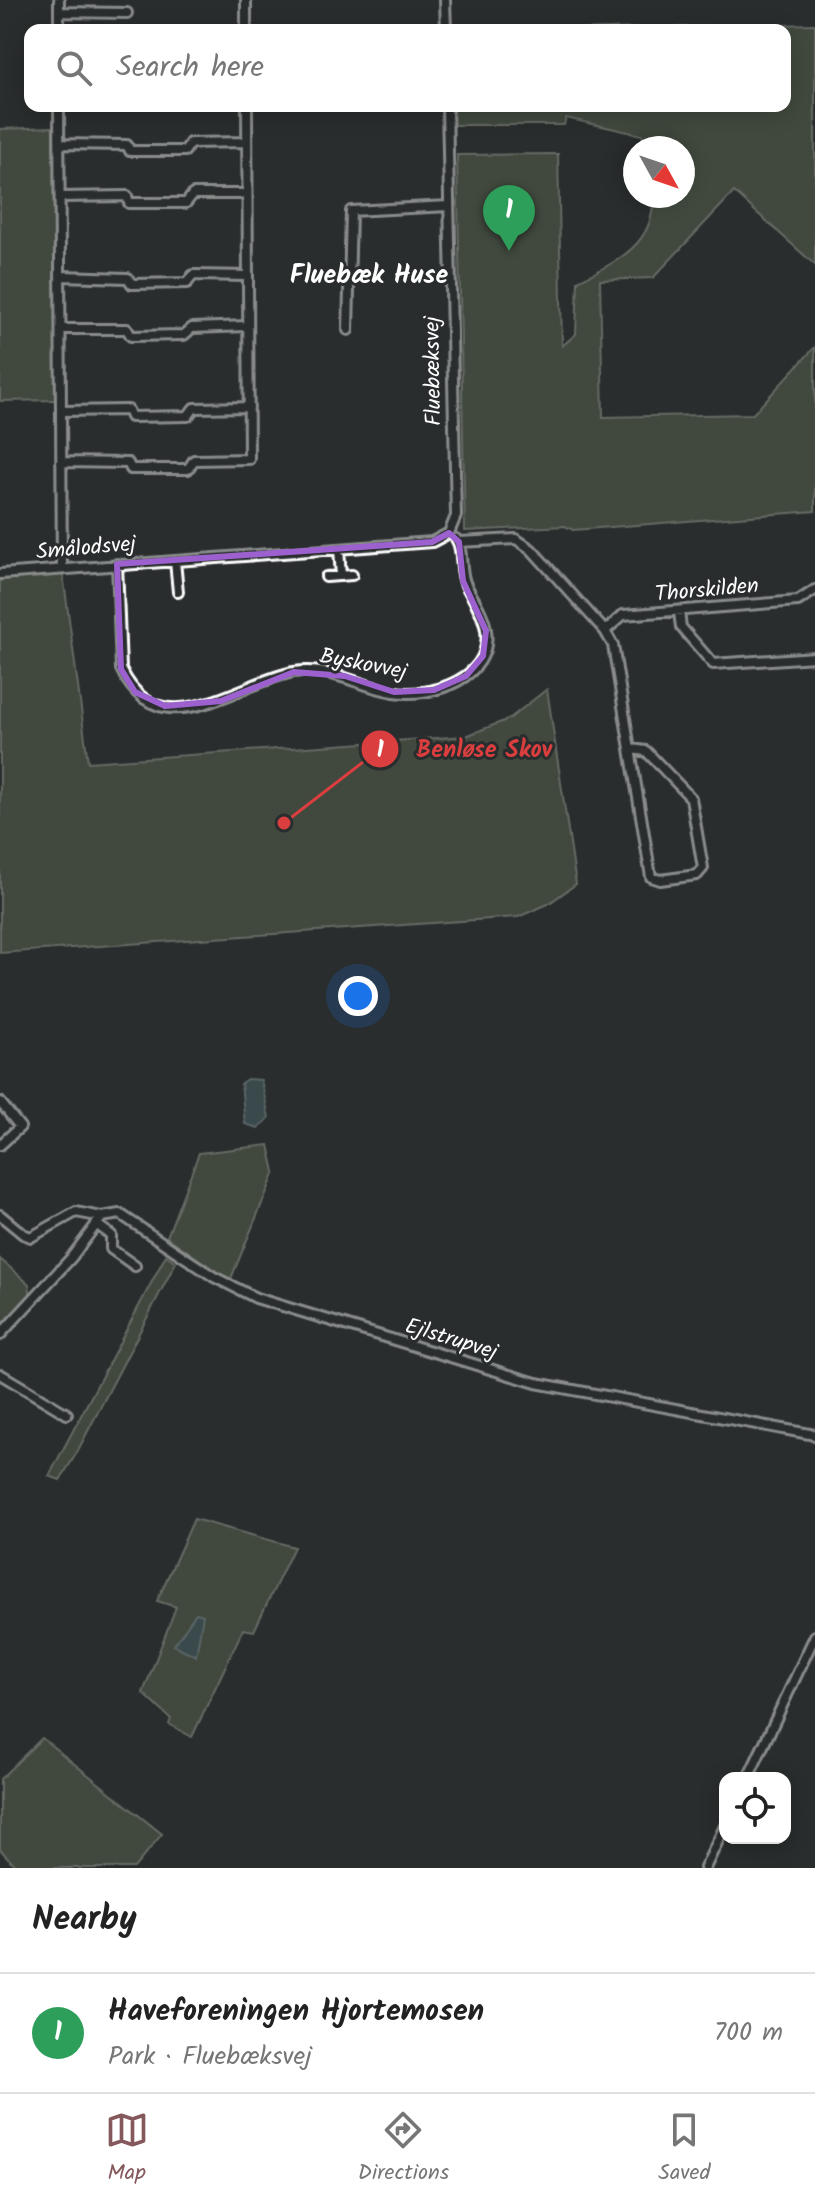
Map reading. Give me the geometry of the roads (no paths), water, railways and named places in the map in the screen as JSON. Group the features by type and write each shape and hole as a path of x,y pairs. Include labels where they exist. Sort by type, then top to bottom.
{"street":[{"path":"59,0 59,24"},
{"path":"246,0 246,24"},
{"path":"445,0 446,24"},
{"path":"59,12 127,13"},
{"path":"59,112 62,569"},
{"path":"61,462 128,463 131,469 188,469 194,460 249,459 247,112"},
{"name":"Fluebæksvej","path":"447,112 456,516 449,533"},
{"path":"60,144 127,145 130,151 185,151 190,143 247,142"},
{"path":"60,197 127,196 129,203 186,203 193,194 247,194"},
{"path":"348,330 351,211 449,206"},
{"path":"61,276 128,278 132,284 187,283 193,275 248,276"},
{"path":"61,329 127,329 131,336 184,335 192,328 248,326"},
{"path":"61,411 128,410 131,417 188,416 194,408 249,407"},
{"path":"449,533 459,542 516,539 531,549 605,631 613,645 651,877 660,880 697,875 703,868 691,798 646,751 631,749"},
{"name":"Smålodsvej","path":"0,574 432,542 449,533"},
{"name":"Byskovvej","path":"117,564 121,669 128,683 148,701 182,707 201,706 294,672 320,671 394,692 414,693 453,684 474,668 483,656 486,631 463,581 459,542"},
{"path":"339,549 341,576"},
{"path":"175,561 178,592"},
{"path":"326,577 352,575"},
{"name":"Thorskilden","path":"605,631 623,615 798,601 815,590"},
{"path":"679,612 681,627 713,664 815,657"},
{"path":"0,1102 20,1127 0,1145"},
{"name":"Ejlstrupvej","path":"0,1215 31,1237 76,1212 99,1221 120,1214 214,1277 256,1298 491,1371 646,1405 815,1435"},
{"path":"0,1335 71,1258 99,1221 111,1235 111,1249 135,1266"},
{"path":"0,1374 67,1414"},
{"path":"751,1772 815,1636"},
{"path":"705,1868 719,1839"}],"water":[{"path":"247,1079 261,1080 269,1118 258,1128 245,1124 241,1083"},
{"path":"196,1613 203,1615 196,1656 174,1645"}],"place":[{"name":"Haveforeningen Hjortemosen","path":"509,251"},
{"name":"Benløse Skov","path":"284,823"}],"district":[{"name":"Fluebæk Huse","path":"369,276"}]}
